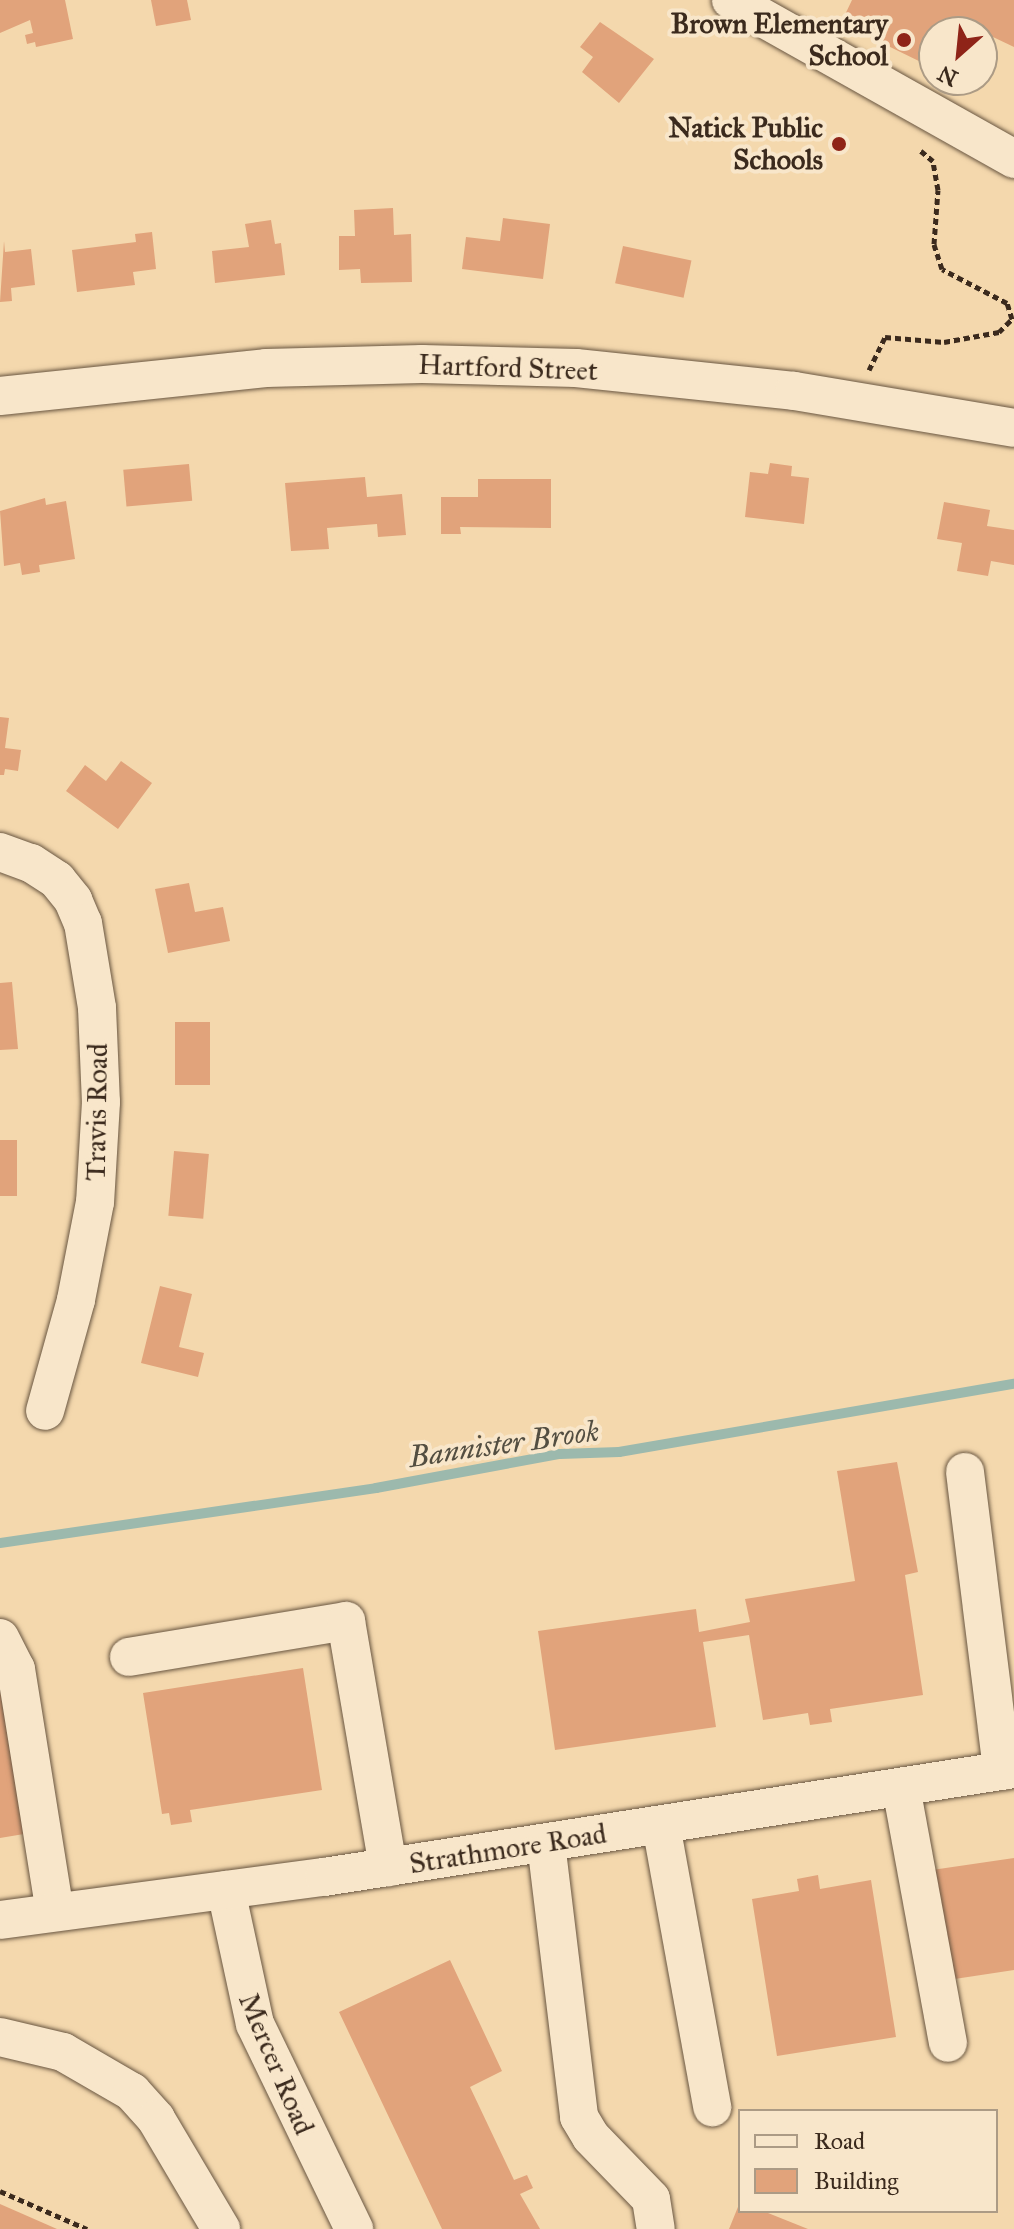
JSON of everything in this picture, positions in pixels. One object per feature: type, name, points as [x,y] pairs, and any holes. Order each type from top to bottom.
[{"type":"street","points":[[731,0],[976,142],[1014,159]]},
{"type":"street","name":"Hartford Street","points":[[0,396],[266,368],[422,364],[647,374],[862,402],[1014,428]]},
{"type":"street","name":"Travis Road","points":[[0,852],[44,872],[73,900],[83,923],[97,1008],[101,1102],[95,1202],[76,1300],[45,1411]]},
{"type":"street","points":[[965,1472],[1008,1770]]},
{"type":"street","points":[[129,1657],[346,1621],[388,1867]]},
{"type":"street","points":[[0,1638],[16,1669],[55,1912]]},
{"type":"street","name":"Strathmore Road","points":[[0,1920],[388,1867],[1008,1770]]},
{"type":"street","points":[[901,1787],[948,2043]]},
{"type":"street","points":[[661,1825],[712,2107]]},
{"type":"street","points":[[546,1843],[579,2117],[591,2137],[651,2199],[656,2229]]},
{"type":"street","name":"Mercer Road","points":[[226,1890],[255,2024],[354,2229]]},
{"type":"street","points":[[0,2037],[63,2052],[132,2092],[156,2119],[221,2229]]},
{"type":"path","points":[[862,402],[871,361],[885,337],[944,342],[999,332],[1012,319],[1007,303],[942,269],[934,244],[938,190],[933,161],[907,140],[920,110]]},
{"type":"path","points":[[0,2191],[87,2229]]},
{"type":"building","points":[[0,0],[65,0],[73,39],[36,47],[35,42],[27,44],[25,35],[33,33],[30,20],[0,33]]},
{"type":"building","points":[[151,0],[187,0],[191,20],[156,26]]},
{"type":"building","name":"Brown Elementary School","points":[[852,0],[1014,0],[1014,47],[998,39],[998,16],[918,16],[918,61],[841,23]]},
{"type":"building","points":[[600,22],[654,59],[619,103],[582,72],[593,57],[580,47]]},
{"type":"building","points":[[393,208],[394,235],[411,234],[412,282],[361,283],[360,269],[339,270],[339,236],[355,236],[354,210]]},
{"type":"building","points":[[503,218],[550,224],[543,279],[462,269],[466,237],[500,241]]},
{"type":"building","points":[[271,220],[275,244],[281,243],[285,275],[215,283],[212,251],[249,247],[245,224]]},
{"type":"building","points":[[152,232],[156,269],[133,272],[135,285],[77,292],[72,250],[136,242],[135,234]]},
{"type":"building","points":[[4,241],[5,252],[31,249],[35,285],[11,288],[12,301],[0,302]]},
{"type":"building","points":[[623,246],[691,261],[684,298],[615,283]]},
{"type":"building","points":[[770,463],[792,466],[791,476],[809,478],[804,524],[745,517],[750,472],[768,474]]},
{"type":"building","points":[[189,464],[192,501],[126,507],[123,470]]},
{"type":"building","points":[[365,477],[367,497],[402,494],[406,535],[378,537],[377,524],[327,528],[329,549],[291,551],[285,483]]},
{"type":"building","points":[[478,479],[551,479],[551,528],[460,527],[461,534],[441,534],[441,497],[478,497]]},
{"type":"building","points":[[45,498],[46,505],[66,501],[75,559],[39,565],[40,572],[22,575],[20,563],[4,566],[0,511]]},
{"type":"building","points":[[944,502],[990,510],[987,526],[1014,530],[1014,565],[991,561],[988,576],[957,571],[962,543],[937,539]]},
{"type":"building","points":[[0,717],[9,718],[5,748],[21,750],[18,771],[5,769],[4,775],[0,775]]},
{"type":"building","points":[[121,761],[152,783],[118,829],[66,791],[85,765],[106,781]]},
{"type":"building","points":[[189,883],[195,912],[223,907],[230,941],[168,953],[155,889]]},
{"type":"building","points":[[12,982],[18,1049],[0,1050],[0,983]]},
{"type":"building","points":[[175,1022],[210,1022],[210,1085],[175,1085]]},
{"type":"building","points":[[0,1140],[17,1140],[17,1196],[0,1196]]},
{"type":"building","points":[[174,1151],[209,1154],[203,1219],[168,1216]]},
{"type":"building","points":[[160,1286],[192,1294],[179,1347],[204,1353],[198,1377],[141,1363]]},
{"type":"building","points":[[897,1462],[918,1572],[905,1575],[923,1695],[830,1709],[832,1722],[810,1725],[808,1713],[763,1720],[749,1635],[703,1642],[716,1727],[555,1750],[538,1631],[696,1609],[699,1632],[750,1622],[745,1599],[855,1581],[837,1471]]},
{"type":"building","points":[[303,1668],[322,1790],[190,1810],[192,1822],[171,1825],[169,1813],[162,1814],[143,1693]]},
{"type":"building","points":[[0,1691],[24,1834],[0,1838]]},
{"type":"building","points":[[1014,1858],[1014,1970],[948,1980],[932,1870]]},
{"type":"building","points":[[818,1875],[820,1889],[871,1880],[896,2037],[777,2056],[752,1899],[799,1891],[797,1879]]},
{"type":"building","points":[[450,1960],[502,2071],[470,2087],[514,2180],[527,2175],[533,2188],[520,2194],[540,2229],[442,2229],[339,2012]]},
{"type":"building","points":[[0,2204],[57,2229],[0,2229]]},
{"type":"building","points":[[738,2207],[738,2213],[768,2213],[808,2229],[729,2229]]},
{"type":"waterway","name":"Bannister Brook","points":[[0,1543],[376,1488],[560,1454],[619,1452],[1014,1384]]},
{"type":"place","name":"Brown Elementary School","points":[[904,40]]},
{"type":"place","name":"Natick Public Schools","points":[[839,144]]}]
